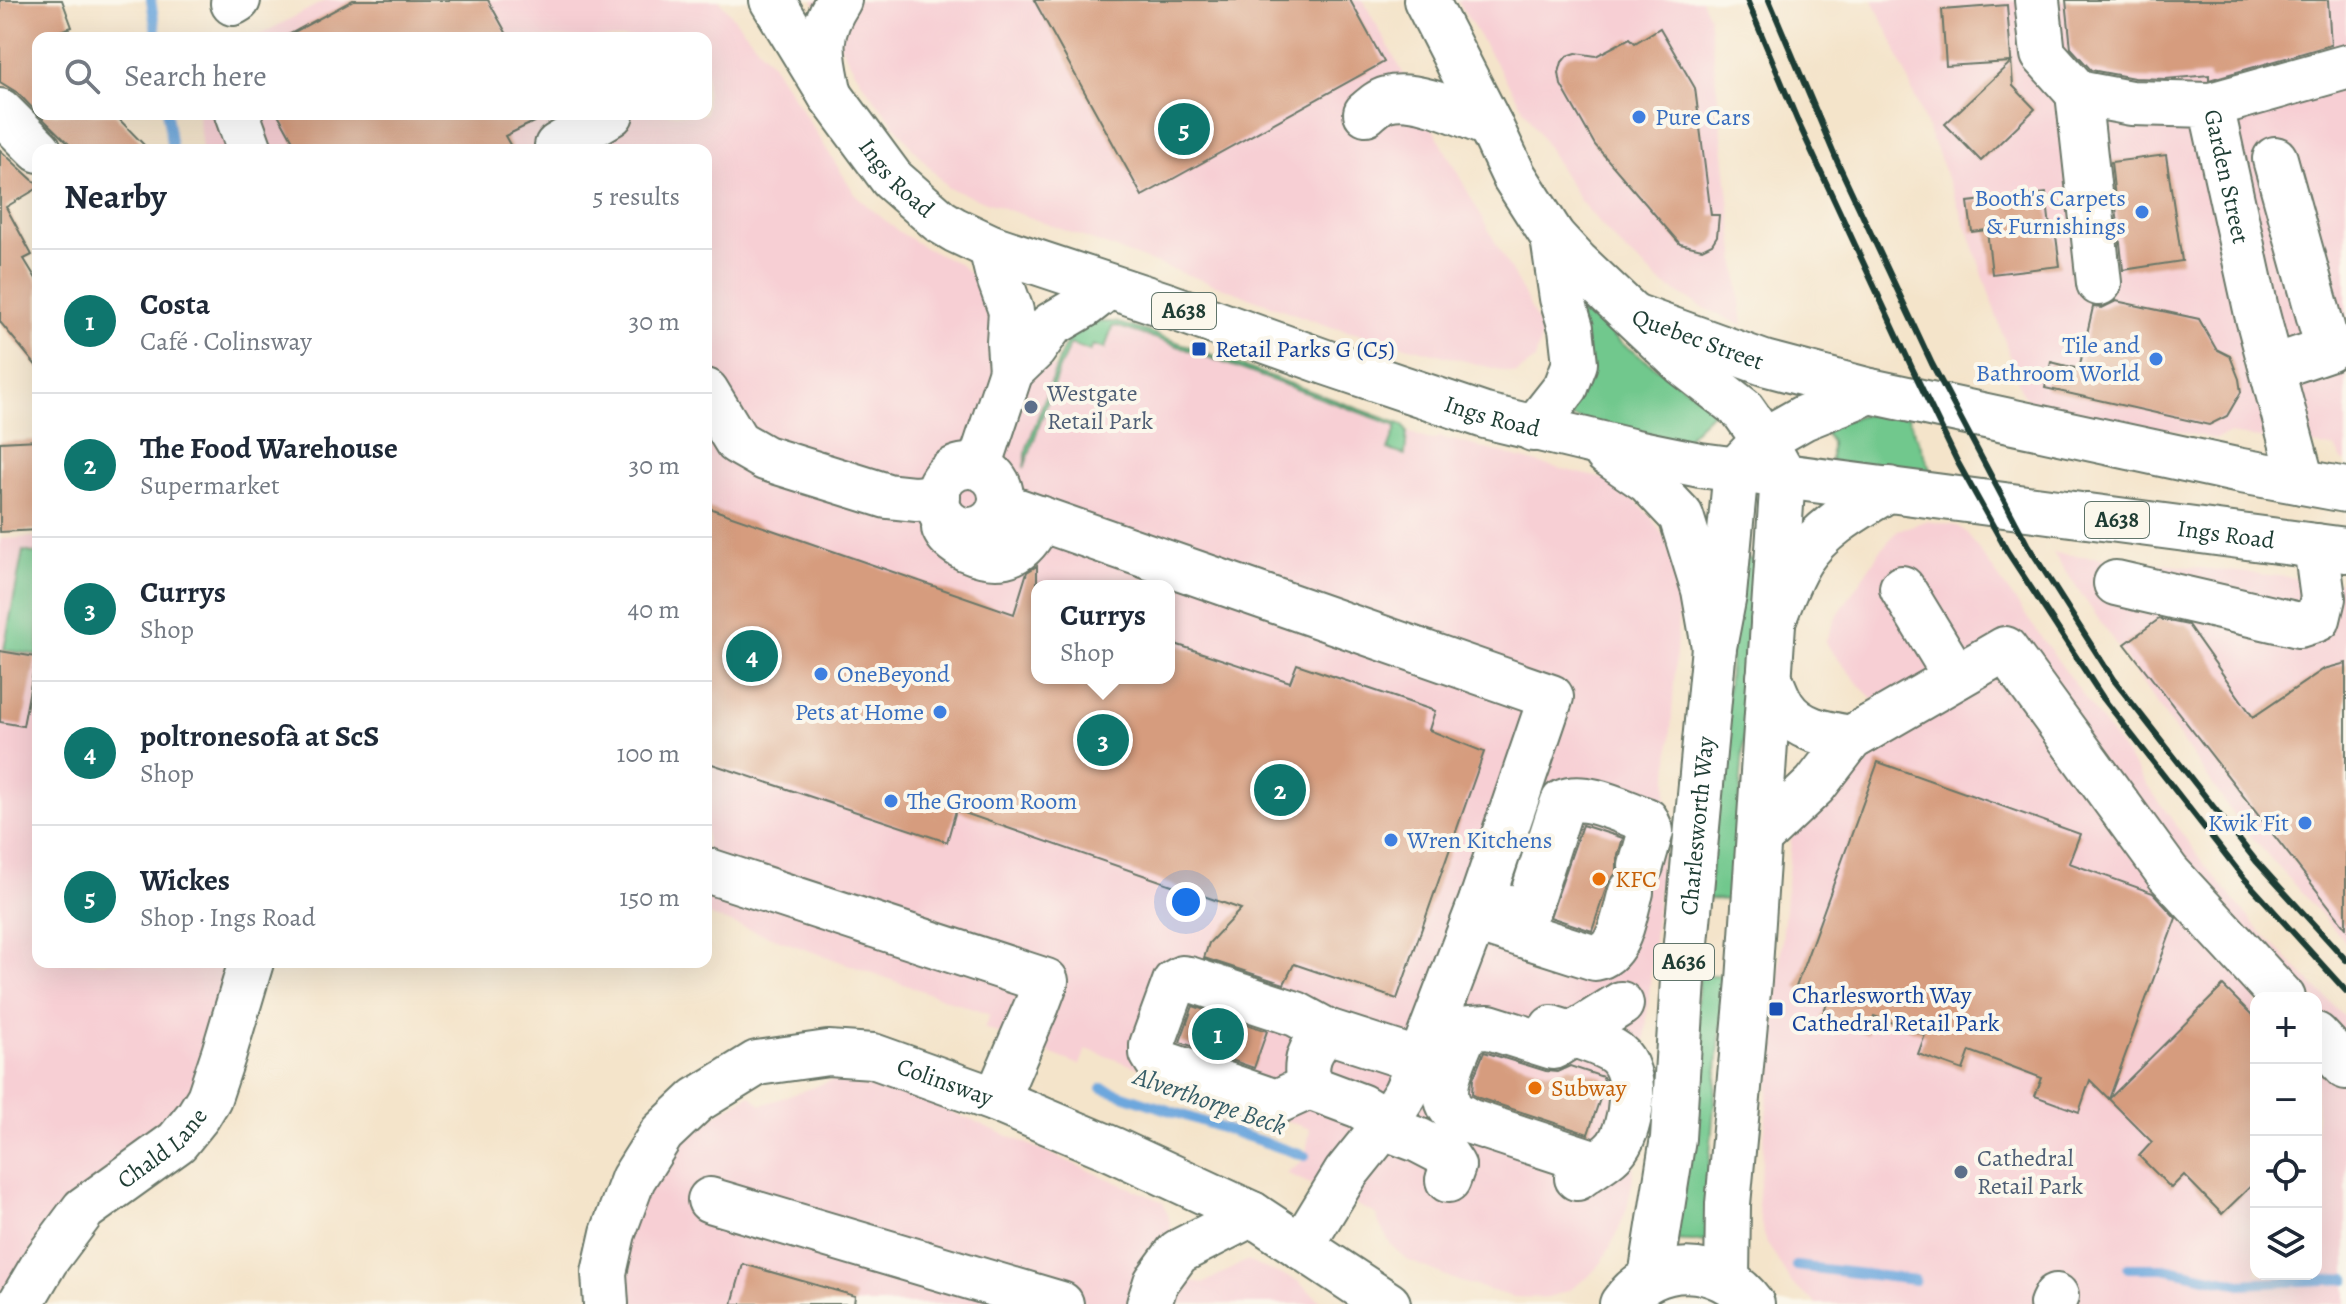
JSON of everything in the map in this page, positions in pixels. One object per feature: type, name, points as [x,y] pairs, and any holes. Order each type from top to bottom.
[{"type":"main road","name":"Ings Road","points":[[772,0],[830,95],[892,179],[940,221],[991,247],[1433,399],[1533,429],[1700,465],[1761,461],[1889,489],[2336,557]]},
{"type":"main road","points":[[830,95],[821,48],[828,17],[839,0]]},
{"type":"main road","name":"Quebec Street","points":[[1426,0],[1514,176],[1553,237],[1634,316],[1764,363],[1870,391]]},
{"type":"main road","points":[[2037,0],[2043,54],[2078,93],[2099,283]]},
{"type":"main road","points":[[2211,105],[2346,67]]},
{"type":"main road","name":"Garden Street","points":[[2078,93],[2131,103],[2211,105],[2257,314],[2302,482]]},
{"type":"main road","points":[[1366,113],[1384,99],[1404,97],[1423,100],[1490,125]]},
{"type":"main road","points":[[0,111],[33,144]]},
{"type":"main road","points":[[239,120],[248,144]]},
{"type":"main road","points":[[560,144],[601,120]]},
{"type":"main road","points":[[2272,368],[2328,349],[2275,159]]},
{"type":"main road","name":"Quebec Street","points":[[1533,429],[1566,387],[1575,363],[1553,237]]},
{"type":"main road","points":[[979,467],[1011,371],[1011,311],[991,247]]},
{"type":"main road","points":[[1011,371],[1034,349],[1051,325],[1108,287]]},
{"type":"main road","points":[[1634,316],[1684,364],[1742,409],[1761,461],[1803,418],[1870,391],[2346,490]]},
{"type":"main road","points":[[712,401],[737,442],[765,458],[887,496],[938,503]]},
{"type":"main road","points":[[1592,442],[1648,481],[1681,516],[1704,590],[1714,647]]},
{"type":"main road","name":"A636","points":[[1746,1295],[1728,1204],[1749,981],[1773,621],[1761,461]]},
{"type":"main road","name":"Charlesworth Way","points":[[1636,1290],[1673,1138],[1684,964],[1714,647],[1724,595],[1761,461]]},
{"type":"main road","points":[[979,467],[991,475],[1021,511],[1033,533],[1020,548],[1005,555],[995,557],[964,548],[947,536],[938,503],[939,486],[946,476],[956,469],[979,467]]},
{"type":"main road","points":[[1773,621],[1801,559],[1816,540],[1845,516],[1889,489]]},
{"type":"main road","points":[[1021,511],[1551,697],[1448,991],[1399,1101],[1346,1173],[1301,1247]]},
{"type":"main road","points":[[2116,583],[2299,625],[2318,619],[2336,557]]},
{"type":"main road","points":[[1902,588],[1956,677]]},
{"type":"main road","points":[[1759,838],[1815,785],[1851,738],[2005,649],[2168,873],[2277,992]]},
{"type":"main road","points":[[1769,677],[1783,708],[1801,724],[1820,733],[1851,738]]},
{"type":"main road","points":[[1527,772],[1564,785],[1571,799]]},
{"type":"main road","points":[[1585,799],[1646,820],[1651,831],[1612,948],[1604,956],[1595,958],[1478,909],[1521,911],[1529,906],[1563,802],[1585,799]]},
{"type":"main road","points":[[712,872],[1046,981],[996,1100]]},
{"type":"main road","name":"Chald Lane","points":[[20,1304],[46,1260],[84,1209],[177,1142],[198,1116],[209,1098],[249,968]]},
{"type":"main road","points":[[1399,1101],[1360,1106],[1309,1087],[1276,1102],[1157,1061],[1152,1045],[1175,982],[1182,978],[1189,979],[1296,1014],[1327,1031],[1399,1101],[1461,1141],[1473,1141],[1486,1127]]},
{"type":"main road","points":[[1448,991],[1572,1035],[1615,1052],[1625,1062],[1632,1093],[1626,1130],[1616,1148],[1587,1171],[1454,1113],[1446,1093],[1449,1078],[1464,1034],[1470,1028],[1483,1026],[1553,1047],[1572,1035],[1621,1004]]},
{"type":"main road","points":[[1309,1087],[1306,1069],[1309,1058],[1313,1046],[1327,1031]]},
{"type":"main road","points":[[2322,1041],[2346,1067]]},
{"type":"main road","name":"Colinsway","points":[[606,1304],[604,1273],[613,1233],[633,1179],[662,1133],[697,1100],[757,1063],[828,1053],[873,1056],[996,1100],[1112,1149],[1252,1214],[1388,1304]]},
{"type":"main road","points":[[1399,1101],[1418,1140],[1445,1154],[1453,1166],[1448,1180]]},
{"type":"main road","points":[[710,1200],[1061,1304]]},
{"type":"main road","points":[[1149,1304],[1156,1282],[1178,1252],[1252,1214]]},
{"type":"main road","points":[[1636,1290],[1676,1269],[1702,1270],[1746,1295]]},
{"type":"shaded area","name":"Westgate Retail Park","points":[[326,0],[719,0],[773,65],[857,197],[898,231],[958,263],[978,281],[1047,366],[1058,368],[1070,337],[1115,322],[1378,415],[1427,439],[1440,437],[1609,480],[1627,493],[1651,517],[1666,540],[1677,567],[1680,591],[1666,808],[1632,1184],[1618,1232],[1602,1262],[1571,1289],[1548,1298],[1513,1297],[1458,1281],[1407,1260],[1391,1245],[1376,1214],[1286,1173],[1305,1159],[1310,1129],[1086,1049],[1080,1065],[984,1028],[990,1015],[712,916],[712,144],[201,144],[199,120],[712,120],[712,32],[265,32]]},
{"type":"shaded area","points":[[813,0],[1363,0],[1527,300],[1542,333],[1535,360],[1516,374],[1331,327],[948,188],[914,150],[861,81]]},
{"type":"shaded area","points":[[1457,0],[1701,0],[1709,16],[1743,326],[1661,283],[1617,243],[1580,201]]},
{"type":"shaded area","points":[[1872,0],[2346,0],[2346,462],[2342,461],[2335,448],[2229,434],[2216,439],[2029,402],[2022,393],[1969,233],[1890,35]]},
{"type":"shaded area","name":"Cathedral Retail Park","points":[[1926,521],[1957,526],[1966,532],[2203,863],[2260,931],[2320,992],[2250,992],[2250,1280],[2322,1280],[2322,994],[2346,1018],[2346,1304],[1816,1304],[1791,1283],[1764,1238],[1758,1206],[1792,830],[1849,771],[1902,729],[1860,686],[1825,643],[1835,619],[1880,551],[1898,530]]},
{"type":"shaded area","points":[[32,537],[32,968],[249,968],[209,1098],[0,1304],[0,539]]},
{"type":"shaded area","points":[[2053,553],[2346,583],[2346,943],[2239,823]]},
{"type":"shaded area","points":[[833,1080],[910,1094],[1163,1202],[1172,1241],[1142,1273],[1204,1283],[1246,1261],[1298,1281],[1324,1304],[621,1304],[627,1226],[663,1163],[702,1123],[750,1095],[762,1105]]},
{"type":"green space","points":[[1573,299],[1618,341],[1716,409],[1686,442],[1565,416]]},
{"type":"green space","points":[[1096,322],[1115,322],[1155,334],[1403,425],[1407,432],[1405,455],[1388,450],[1397,426],[1116,326],[1112,327],[1105,349],[1093,345],[1090,351],[1070,344],[1024,468],[1027,448],[1062,351],[1070,337]]},
{"type":"green space","points":[[1868,414],[1908,416],[1932,473],[1831,463],[1831,442],[1821,427]]},
{"type":"green space","points":[[23,551],[32,553],[32,654],[4,650]]},
{"type":"green space","points":[[1740,558],[1757,559],[1732,900],[1708,899]]},
{"type":"green space","points":[[1700,975],[1725,975],[1707,1189],[1713,1242],[1668,1240]]},
{"type":"building","points":[[0,0],[62,0],[72,27],[57,32],[32,32],[32,108],[18,93],[0,82]]},
{"type":"building","points":[[353,0],[488,0],[506,32],[294,32]]},
{"type":"building","points":[[1034,0],[1350,0],[1384,62],[1142,196]]},
{"type":"building","points":[[2066,0],[2328,0],[2331,45],[2209,80],[2209,75],[2134,78],[2091,70],[2071,48]]},
{"type":"building","points":[[2007,5],[2013,86],[2035,109],[1981,161],[1945,124],[2011,62],[1946,66],[1942,10]]},
{"type":"building","name":"Pure Cars","points":[[1660,28],[1695,88],[1711,215],[1719,215],[1717,236],[1712,244],[1702,249],[1680,244],[1595,145],[1561,85],[1559,73],[1567,56],[1576,53],[1596,56],[1630,38],[1635,43]]},
{"type":"building","points":[[44,120],[120,120],[143,144],[69,144]]},
{"type":"building","points":[[281,120],[538,120],[505,136],[510,144],[295,144]]},
{"type":"building","points":[[0,150],[32,179],[32,192],[6,207],[32,255],[24,259],[32,272],[32,361],[0,322]]},
{"type":"building","name":"Booth's Carpets & Furnishings","points":[[2166,155],[2182,261],[2123,270],[2111,162]]},
{"type":"building","points":[[2046,193],[2051,236],[2056,236],[2060,266],[1992,274],[1987,230],[1972,232],[1968,202]]},
{"type":"building","name":"Tile and Bathroom World","points":[[2116,301],[2199,319],[2216,349],[2230,356],[2239,379],[2241,392],[2227,416],[2209,425],[2045,388],[2051,362],[2079,369],[2093,307],[2102,308]]},
{"type":"building","points":[[32,440],[32,530],[0,532],[0,442]]},
{"type":"building","points":[[712,509],[1014,614],[1027,572],[1037,566],[1037,580],[1031,580],[1031,684],[1175,684],[1175,644],[1290,682],[1297,664],[1435,711],[1429,730],[1484,752],[1397,999],[1294,964],[1284,984],[1204,958],[1209,943],[1241,909],[956,810],[947,842],[712,764]]},
{"type":"building","name":"Kwik Fit","points":[[2159,619],[2188,625],[2253,717],[2324,669],[2346,663],[2346,928],[2125,644]]},
{"type":"building","points":[[0,651],[32,656],[32,678],[23,726],[0,722]]},
{"type":"building","points":[[1878,762],[2080,834],[2069,863],[2153,893],[2176,918],[2109,1099],[2090,1080],[2079,1112],[2035,1096],[2042,1078],[1970,1051],[1963,1070],[1918,1054],[1925,1035],[1874,1016],[1867,1034],[1821,1018],[1829,999],[1796,987]]},
{"type":"building","points":[[1582,825],[1623,838],[1617,872],[1607,885],[1592,931],[1550,917]]},
{"type":"building","points":[[2223,986],[2250,1013],[2250,1187],[2222,1214],[2184,1175],[2171,1188],[2139,1156],[2152,1142],[2109,1099]]},
{"type":"building","points":[[1193,1006],[1267,1031],[1254,1068],[1180,1042]]},
{"type":"building","name":"Subway","points":[[1484,1052],[1546,1071],[1557,1072],[1570,1066],[1603,1077],[1605,1084],[1588,1134],[1472,1094],[1473,1079]]},
{"type":"building","points":[[743,1264],[855,1296],[854,1304],[732,1304]]},
{"type":"waterway","name":"Alverthorpe Beck","points":[[151,0],[156,32]]},
{"type":"waterway","name":"Alverthorpe Beck","points":[[168,120],[171,144]]},
{"type":"waterway","name":"Alverthorpe Beck","points":[[1102,1088],[1305,1156]]},
{"type":"waterway","name":"Alverthorpe Beck","points":[[1796,1266],[1915,1280]]},
{"type":"waterway","name":"Alverthorpe Beck","points":[[2128,1268],[2164,1268],[2240,1284],[2346,1279]]},
{"type":"railway","points":[[1747,0],[1798,122],[1913,370],[1957,461],[2007,551],[2103,698],[2243,877],[2346,991]]},
{"type":"railway","points":[[1769,0],[1838,163],[1932,364],[2027,544],[2113,679],[2256,861],[2346,960]]},
{"type":"place","name":"Pure Cars","points":[[1639,117]]},
{"type":"place","name":"Wickes","points":[[1184,129]]},
{"type":"place","name":"Booth's Carpets & Furnishings","points":[[2142,212]]},
{"type":"place","name":"Retail Parks G (C5)","points":[[1199,349]]},
{"type":"place","name":"Tile and Bathroom World","points":[[2156,359]]},
{"type":"place","name":"Westgate Retail Park","points":[[1031,407]]},
{"type":"place","name":"poltronesofà at ScS","points":[[752,656]]},
{"type":"place","name":"OneBeyond","points":[[821,674]]},
{"type":"place","name":"Pets at Home","points":[[940,712]]},
{"type":"place","name":"Currys","points":[[1103,740]]},
{"type":"place","name":"The Food Warehouse","points":[[1280,790]]},
{"type":"place","name":"The Groom Room","points":[[891,801]]},
{"type":"place","name":"Kwik Fit","points":[[2305,823]]},
{"type":"place","name":"Wren Kitchens","points":[[1391,840]]},
{"type":"place","name":"KFC","points":[[1599,879]]},
{"type":"place","name":"Charlesworth Way Cathedral Retail Park","points":[[1776,1009]]},
{"type":"place","name":"Costa","points":[[1218,1034]]},
{"type":"place","name":"Subway","points":[[1535,1088]]},
{"type":"place","name":"Cathedral Retail Park","points":[[1961,1172]]}]
